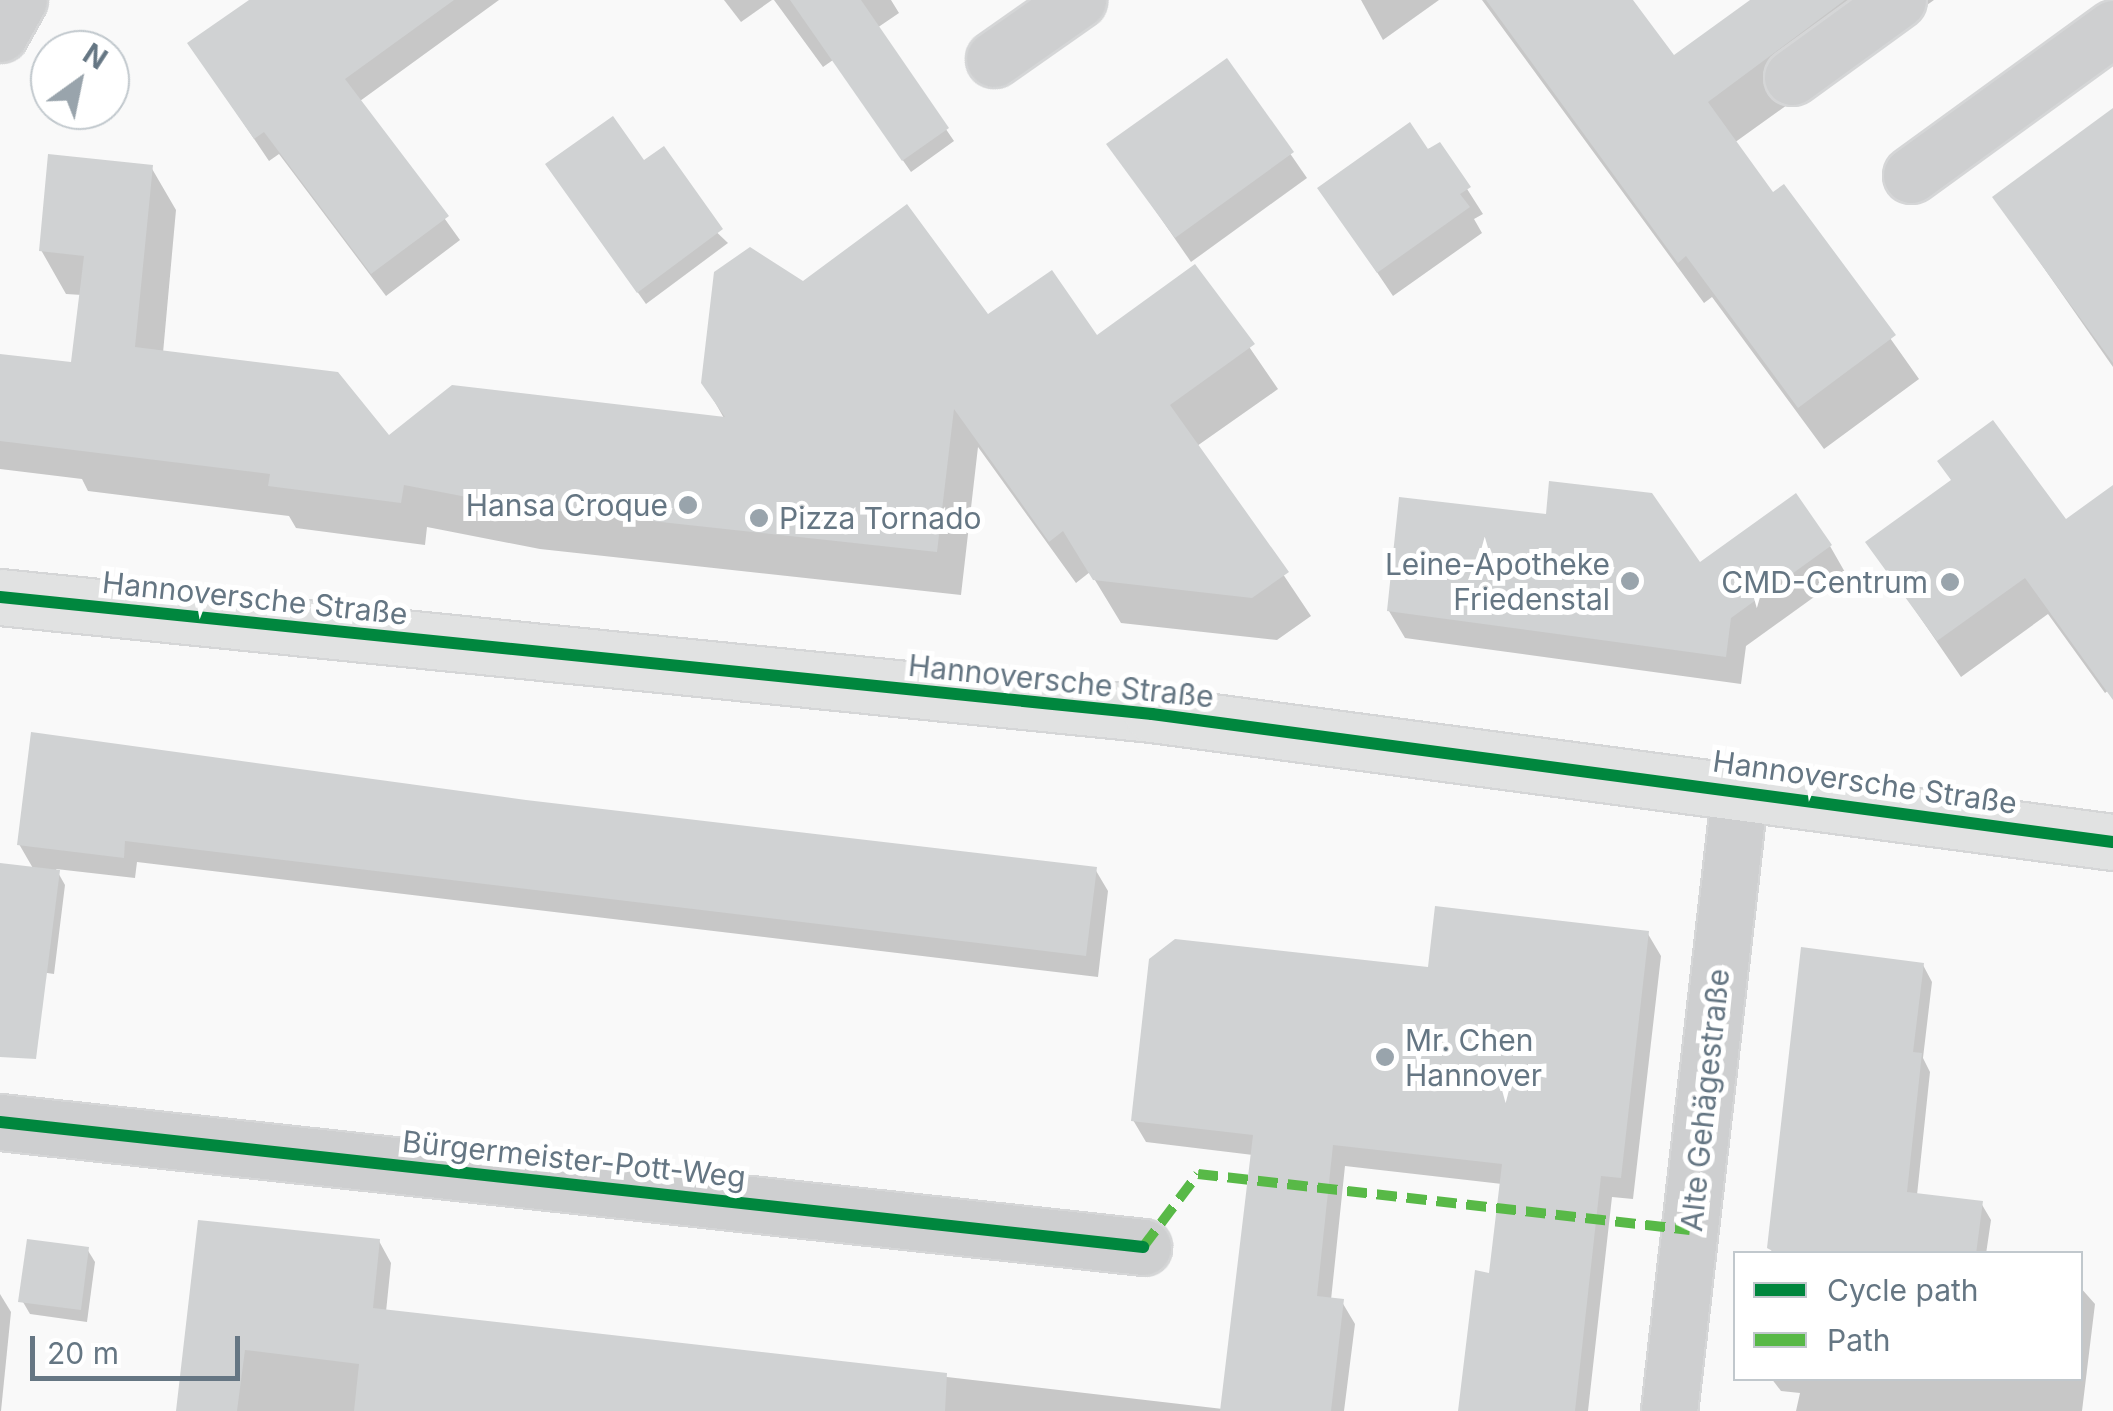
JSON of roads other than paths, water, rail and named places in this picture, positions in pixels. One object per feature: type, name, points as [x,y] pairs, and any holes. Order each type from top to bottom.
[{"type":"main road","name":"Hannoversche Straße","points":[[0,597],[1152,714],[1740,789],[2113,842]]},
{"type":"street","points":[[0,34],[18,0]]},
{"type":"street","points":[[994,59],[1078,0]]},
{"type":"street","points":[[1792,77],[1898,0]]},
{"type":"street","points":[[1910,175],[2113,28]]},
{"type":"street","name":"Alte Gehägestraße","points":[[1669,1411],[1740,789]]},
{"type":"street","name":"Bürgermeister-Pott-Weg","points":[[0,1122],[1143,1247]]},
{"type":"place","name":"Hansa Croque","points":[[688,505]]},
{"type":"place","name":"Pizza Tornado","points":[[759,518]]},
{"type":"place","name":"Leine-Apotheke Friedenstal","points":[[1630,581]]},
{"type":"place","name":"CMD-Centrum","points":[[1950,582]]},
{"type":"place","name":"Mr. Chen Hannover","points":[[1385,1057]]}]
